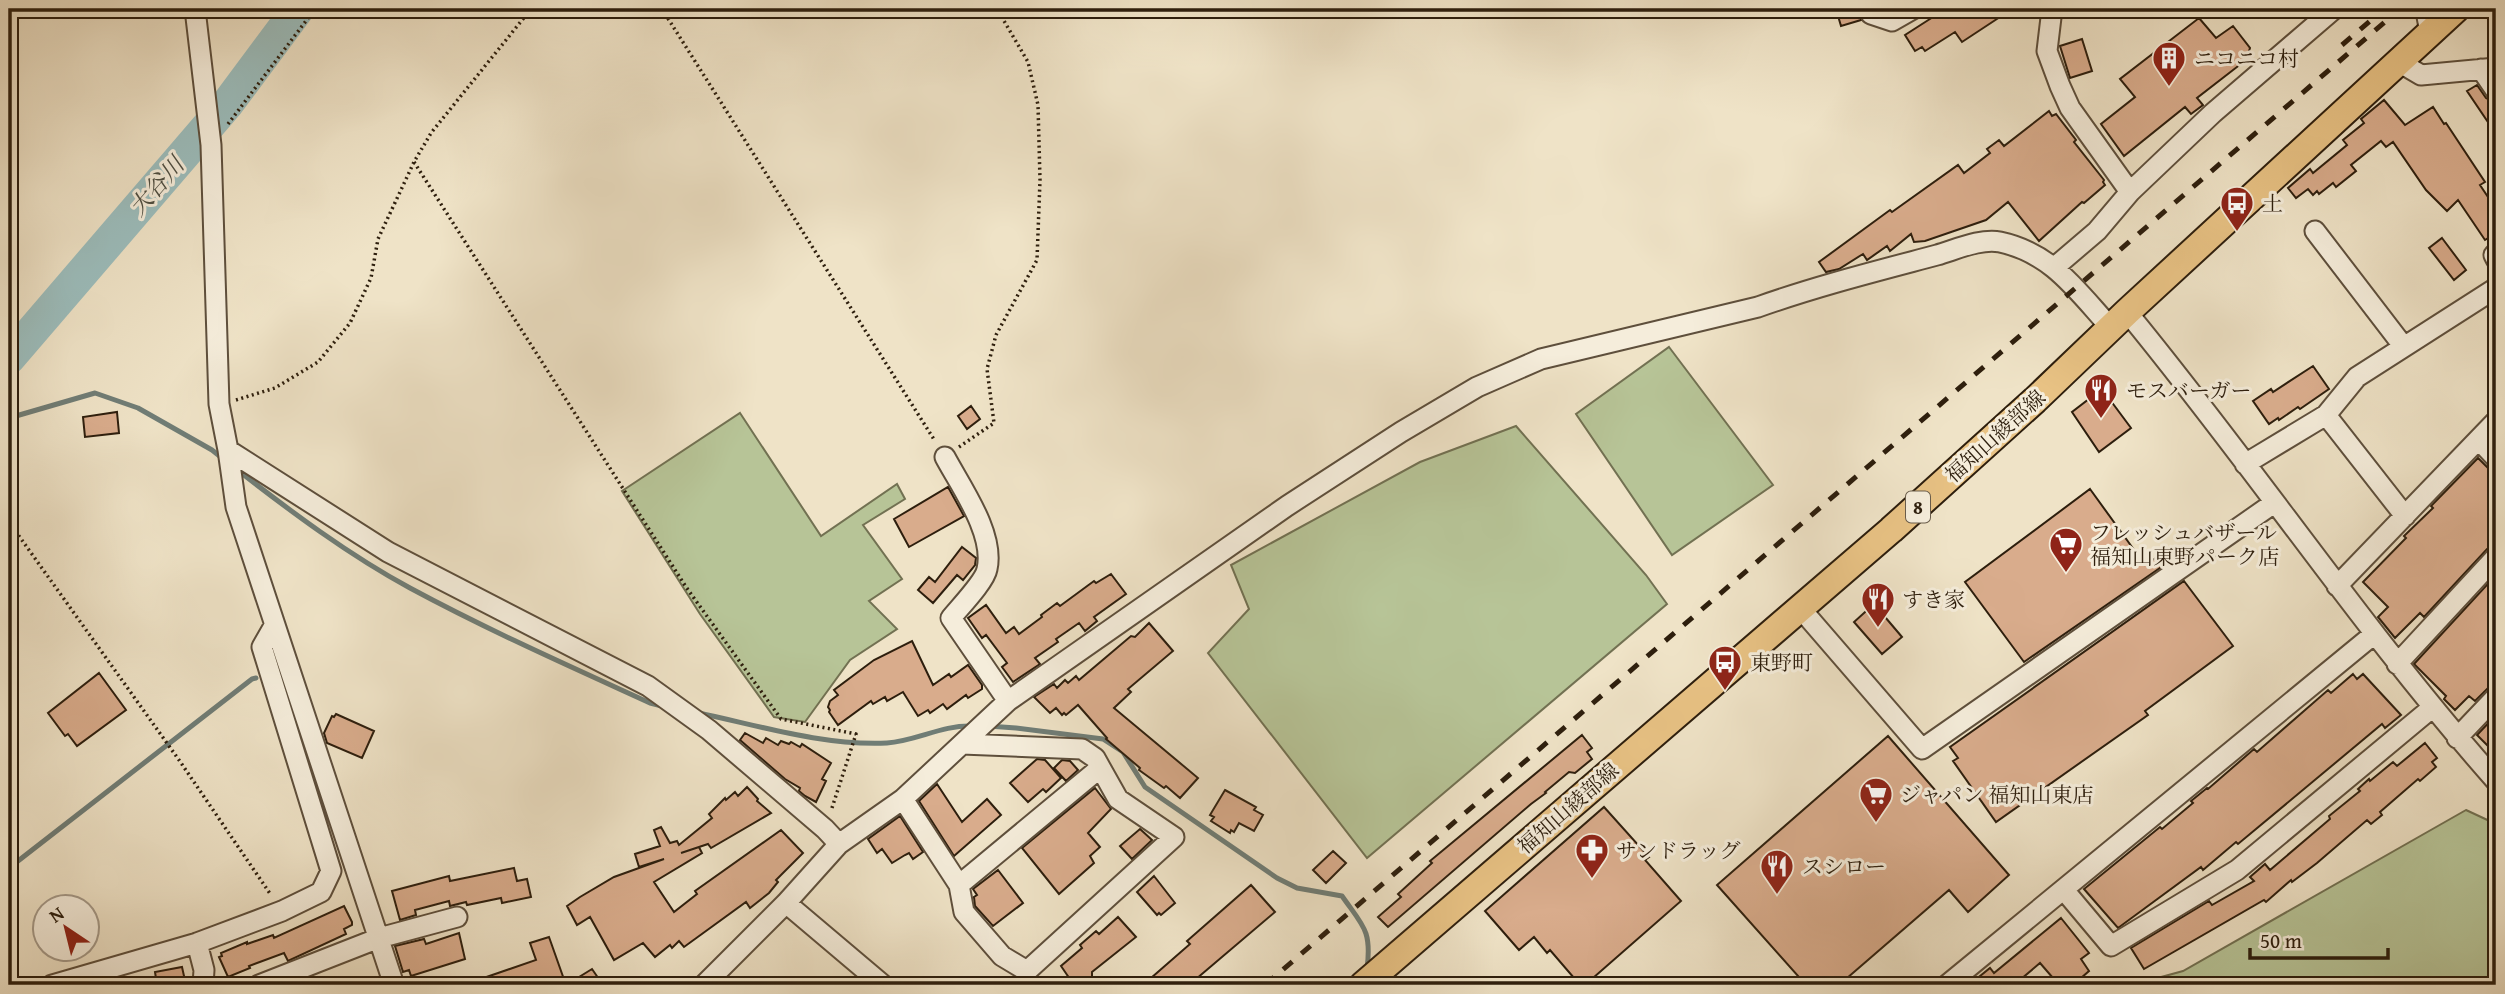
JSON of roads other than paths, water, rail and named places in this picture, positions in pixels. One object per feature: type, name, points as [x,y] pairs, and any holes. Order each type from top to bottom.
[{"type":"main road","name":"福知山綾部線","points":[[1363,985],[1801,609],[2025,410],[2399,62],[2429,21],[2455,9]]},
{"type":"street","points":[[195,9],[211,145],[219,404],[236,507],[394,985]]},
{"type":"street","points":[[1870,9],[1871,14],[1892,20],[1913,9]]},
{"type":"street","points":[[2052,9],[2047,51],[2060,86],[2070,108],[2130,192]]},
{"type":"street","points":[[2056,266],[2097,231],[2130,192],[2213,113],[2334,9]]},
{"type":"street","points":[[2399,62],[2421,75],[2489,68],[2496,91]]},
{"type":"street","points":[[2315,231],[2404,347]]},
{"type":"street","points":[[704,985],[786,903],[839,844],[903,799],[1003,706],[1287,506],[1401,432],[1477,387],[1541,359],[1758,307],[1996,241],[2018,247],[2056,266],[2119,320],[2245,464],[2373,635],[2457,738],[2496,781]]},
{"type":"street","points":[[2496,253],[2496,259]]},
{"type":"street","points":[[2245,464],[2326,415],[2357,377],[2496,288]]},
{"type":"street","points":[[2326,415],[2405,516]]},
{"type":"street","points":[[2337,586],[2496,421]]},
{"type":"street","points":[[2479,440],[2496,458]]},
{"type":"street","points":[[228,450],[388,552],[648,686],[709,730],[839,844]]},
{"type":"street","points":[[945,457],[980,521],[988,549],[987,572],[951,618],[1003,706]]},
{"type":"street","points":[[1801,609],[1922,749],[2274,503]]},
{"type":"street","points":[[2397,664],[2496,557]]},
{"type":"street","points":[[52,985],[104,978],[282,911],[321,892],[331,871],[262,648],[274,626]]},
{"type":"street","points":[[1947,985],[2373,635]]},
{"type":"street","points":[[2457,738],[2496,696]]},
{"type":"street","points":[[2064,890],[2111,946],[2237,870],[2432,708]]},
{"type":"street","points":[[903,799],[959,885],[964,912],[1002,956],[1027,971],[1174,837],[1118,799],[1095,758],[1082,749],[967,740]]},
{"type":"street","points":[[959,885],[1100,768]]},
{"type":"street","points":[[786,903],[883,985]]},
{"type":"street","points":[[259,985],[302,977],[379,938],[457,917]]},
{"type":"street","points":[[197,943],[204,970],[203,985]]},
{"type":"waterway","name":"大谷川","points":[[9,358],[228,103],[298,9]]},
{"type":"waterway","points":[[9,418],[95,393],[138,408],[222,458]]},
{"type":"waterway","points":[[235,468],[320,532],[410,588],[529,647],[650,703],[662,706]]},
{"type":"waterway","points":[[9,868],[256,678]]},
{"type":"waterway","points":[[699,713],[792,734],[863,743],[898,742],[950,728],[972,726]]},
{"type":"waterway","points":[[988,726],[1103,739],[1123,752],[1145,787],[1277,878],[1297,888],[1342,896],[1367,937],[1367,969]]},
{"type":"railway","points":[[2342,45],[2384,9]]},
{"type":"railway","points":[[1265,985],[2400,9]]},
{"type":"place","name":"ニコニコ村","points":[[2169,88]]},
{"type":"place","name":"土","points":[[2237,233]]},
{"type":"place","name":"モスバーガー","points":[[2101,420]]},
{"type":"place","name":"フレッシュバザール 福知山東野パーク店","points":[[2066,574]]},
{"type":"place","name":"すき家","points":[[1878,629]]},
{"type":"place","name":"東野町","points":[[1725,692]]},
{"type":"place","name":"ジャパン 福知山東店","points":[[1876,824]]},
{"type":"place","name":"サンドラッグ","points":[[1592,880]]},
{"type":"place","name":"スシロー","points":[[1777,896]]}]
